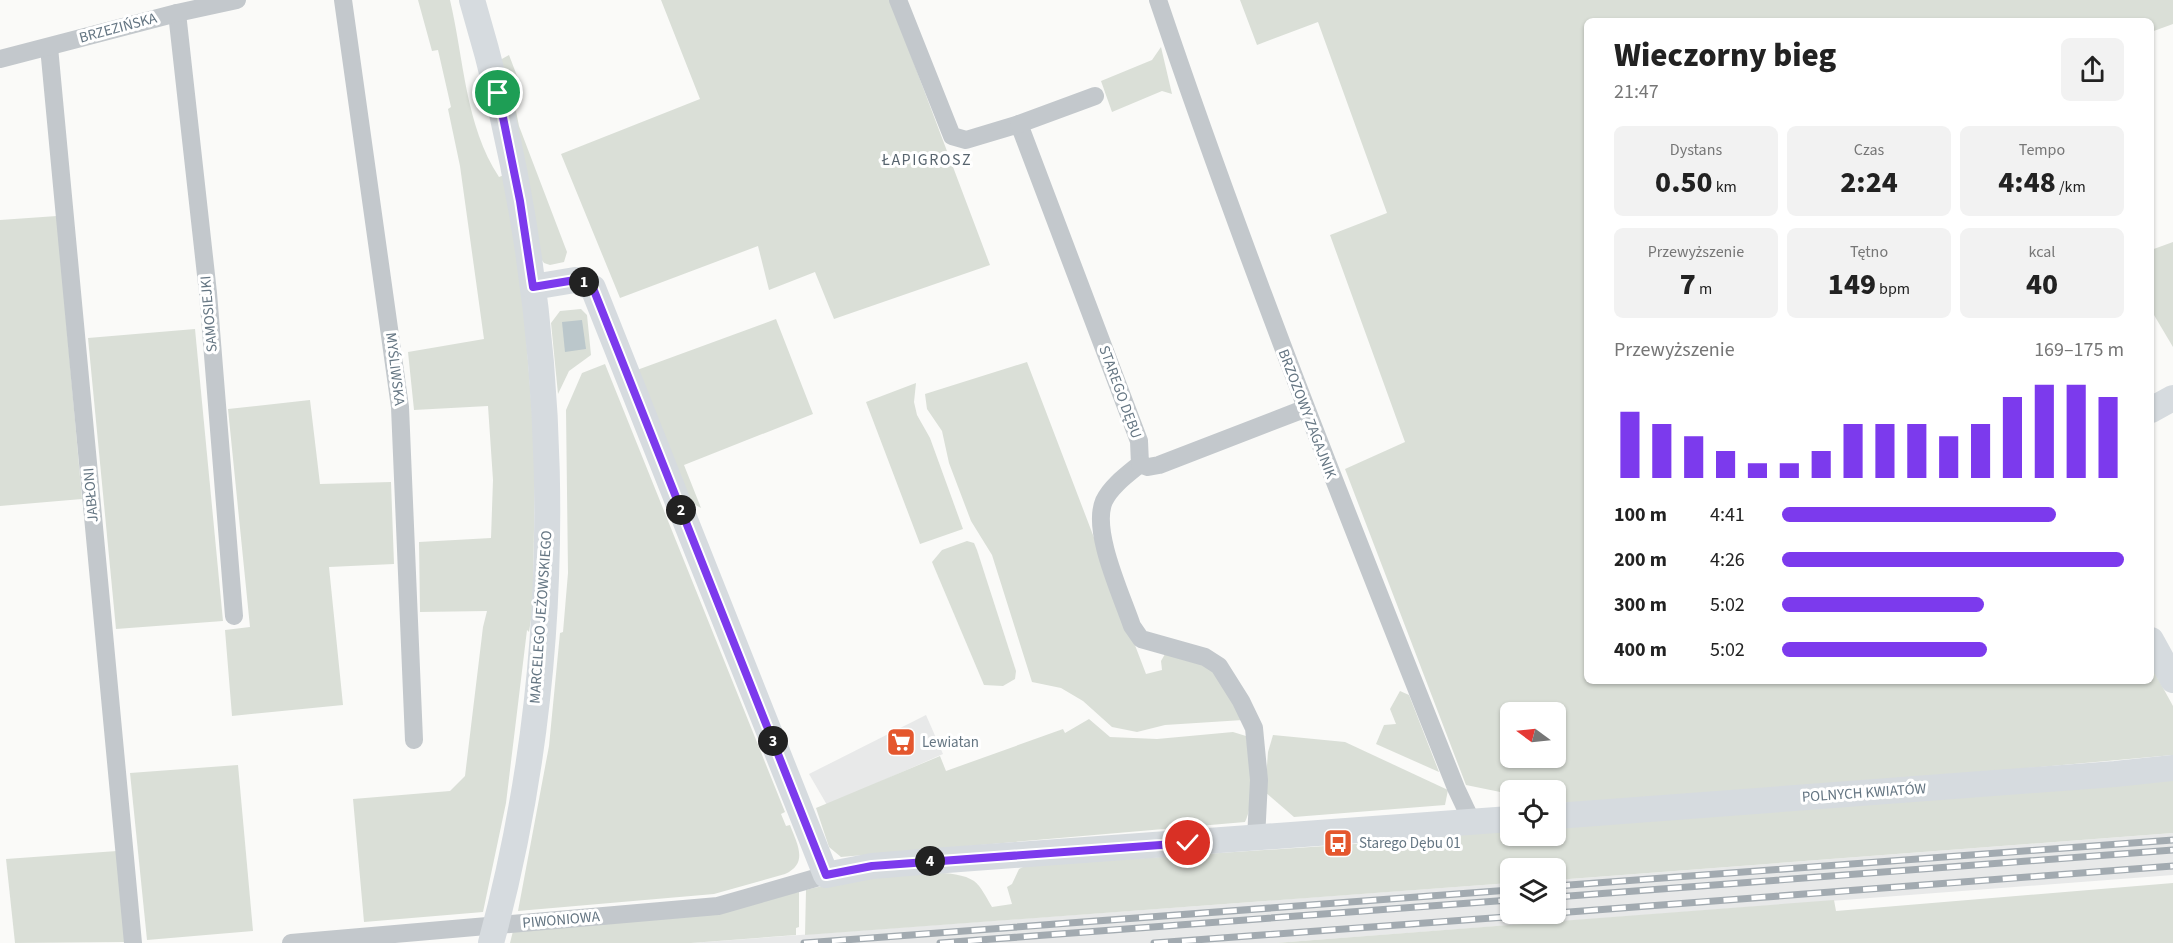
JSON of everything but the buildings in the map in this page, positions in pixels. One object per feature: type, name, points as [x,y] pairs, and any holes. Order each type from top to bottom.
[{"type":"street","name":"BRZEZIŃSKA","points":[[0,59],[177,13],[237,0]]},
{"type":"street","name":"MYŚLIWSKA","points":[[343,0],[400,407],[414,740]]},
{"type":"street","name":"MARCELEGO JEŻOWSKIEGO","points":[[472,0],[500,104],[533,287],[548,476],[544,606],[530,748],[516,835],[491,943]]},
{"type":"street","points":[[898,0],[952,136],[958,140],[966,140],[1019,124],[1095,96]]},
{"type":"street","name":"BRZOZOWY ZAGAJNIK","points":[[1158,0],[1209,152],[1304,409],[1456,788],[1472,822]]},
{"type":"street","name":"SAMOSIEJKI","points":[[177,13],[208,293],[234,615]]},
{"type":"street","name":"JABŁONI","points":[[49,47],[133,943]]},
{"type":"street","name":"STAREGO DĘBU","points":[[1019,124],[1139,441],[1140,464]]},
{"type":"street","points":[[533,287],[575,280],[593,288],[826,875],[872,866],[933,861],[1500,820]]},
{"type":"street","points":[[2154,408],[2173,398]]},
{"type":"street","points":[[1256,838],[1258,780],[1254,728],[1241,700],[1219,666],[1205,657],[1141,639],[1132,626],[1101,534],[1100,517],[1105,500],[1121,480],[1140,464],[1148,467],[1159,465],[1304,409]]},
{"type":"street","points":[[2154,645],[2173,680]]},
{"type":"street","name":"POLNYCH KWIATÓW","points":[[1566,815],[2173,768]]},
{"type":"street","name":"PIWONIOWA","points":[[291,943],[718,906],[826,875]]},
{"type":"shaded area","points":[[418,0],[450,0],[472,114],[488,157],[499,177],[504,175],[523,297],[535,450],[533,607],[529,632],[527,630],[506,803],[483,912],[364,922],[353,799],[450,791],[465,776],[483,627],[487,611],[420,612],[419,542],[491,538],[493,480],[488,406],[414,410],[408,352],[484,339],[460,166],[448,109],[451,107],[438,50],[432,51]]},
{"type":"shaded area","points":[[661,0],[890,0],[990,265],[834,319],[815,272],[769,290],[758,246],[620,298],[561,154],[700,99]]},
{"type":"shaded area","points":[[1240,0],[2173,0],[2173,24],[2154,31],[2154,18],[1584,18],[1584,684],[2154,684],[2154,671],[2173,706],[2173,755],[1620,805],[1566,802],[1566,780],[1500,780],[1500,792],[1466,785],[1345,469],[1405,442],[1330,235],[1387,213],[1318,22],[1257,45]]},
{"type":"shaded area","points":[[1161,47],[1172,94],[1162,91],[1112,112],[1101,81],[1152,60]]},
{"type":"shaded area","points":[[509,55],[522,89],[513,96],[519,126],[567,252],[564,262],[550,265],[544,263],[539,256],[500,60]]},
{"type":"shaded area","points":[[57,216],[82,499],[0,506],[0,220]]},
{"type":"shaded area","points":[[2173,242],[2173,347],[2154,315],[2154,249]]},
{"type":"shaded area","points":[[581,309],[587,315],[591,355],[569,371],[558,394],[551,323],[560,311]]},
{"type":"shaded area","points":[[776,319],[813,414],[684,465],[701,508],[690,502],[637,370]]},
{"type":"shaded area","points":[[582,320],[586,349],[565,352],[562,322]]},
{"type":"shaded area","points":[[195,329],[223,621],[116,629],[88,338]]},
{"type":"shaded area","points":[[1027,362],[1146,674],[1162,670],[1161,661],[1165,654],[1198,662],[1214,669],[1243,720],[1165,725],[1137,732],[1112,727],[1083,701],[1061,688],[1032,682],[992,555],[971,521],[949,463],[942,431],[927,409],[925,394]]},
{"type":"shaded area","points":[[605,364],[785,812],[781,814],[786,826],[790,825],[798,846],[799,859],[792,870],[785,874],[714,894],[518,911],[549,746],[560,633],[563,632],[568,573],[566,410],[582,373]]},
{"type":"shaded area","points":[[916,383],[914,402],[917,415],[930,438],[963,529],[920,544],[866,402]]},
{"type":"shaded area","points":[[310,400],[320,484],[391,482],[394,564],[329,567],[343,705],[232,716],[225,630],[250,627],[228,409]]},
{"type":"shaded area","points":[[967,541],[974,543],[977,550],[1016,671],[1015,679],[1003,686],[984,685],[932,562],[942,550]]},
{"type":"shaded area","points":[[1400,691],[1409,695],[1439,772],[1376,744],[1384,725],[1396,724],[1390,709]]},
{"type":"shaded area","points":[[926,715],[943,754],[827,805],[809,774]]},
{"type":"shaded area","points":[[1089,719],[1110,737],[1157,739],[1233,732],[1246,736],[1251,791],[1245,822],[841,857],[829,847],[816,808],[940,756],[946,771],[1063,729],[1065,733]]},
{"type":"shaded area","points":[[1273,735],[1345,742],[1448,790],[1445,805],[1294,817],[1265,792],[1268,752]]},
{"type":"shaded area","points":[[238,765],[253,931],[147,940],[130,773]]},
{"type":"shaded area","points":[[2173,778],[2173,833],[1566,879],[1566,858],[1500,858],[1500,884],[805,935],[806,890],[866,878],[917,873],[960,875],[977,883],[992,907],[1012,904],[1007,887],[1012,884],[1019,869],[1025,866],[1370,843],[1500,828],[1500,846],[1566,846],[1566,823]]},
{"type":"shaded area","points":[[2173,833],[2173,875],[1566,921],[1566,879]]},
{"type":"shaded area","points":[[117,851],[125,942],[15,943],[6,859]]},
{"type":"shaded area","points":[[2173,883],[2173,943],[1275,943],[1522,924],[1566,924],[1566,921],[1834,900],[1836,911]]},
{"type":"shaded area","points":[[1500,884],[1500,924],[1526,924],[1275,943],[691,943]]},
{"type":"shaded area","points":[[799,892],[799,927],[796,928],[796,935],[691,943],[510,943],[513,931]]},
{"type":"railway","points":[[1566,885],[2173,840]]},
{"type":"railway","points":[[1566,896],[2173,850]]},
{"type":"railway","points":[[1566,912],[2173,866]]},
{"type":"railway","points":[[804,943],[1500,891]]},
{"type":"railway","points":[[940,943],[1500,901]]},
{"type":"railway","points":[[1154,943],[1500,917]]},
{"type":"place","name":"Lewiatan","points":[[901,742]]},
{"type":"place","name":"Starego Dębu 01","points":[[1338,843]]},
{"type":"district","name":"ŁAPIGROSZ","points":[[927,160]]},
{"type":"route","points":[[498,93],[520,201],[533,287],[575,280],[584,282],[593,288],[826,875],[872,866],[1188,843]]}]
